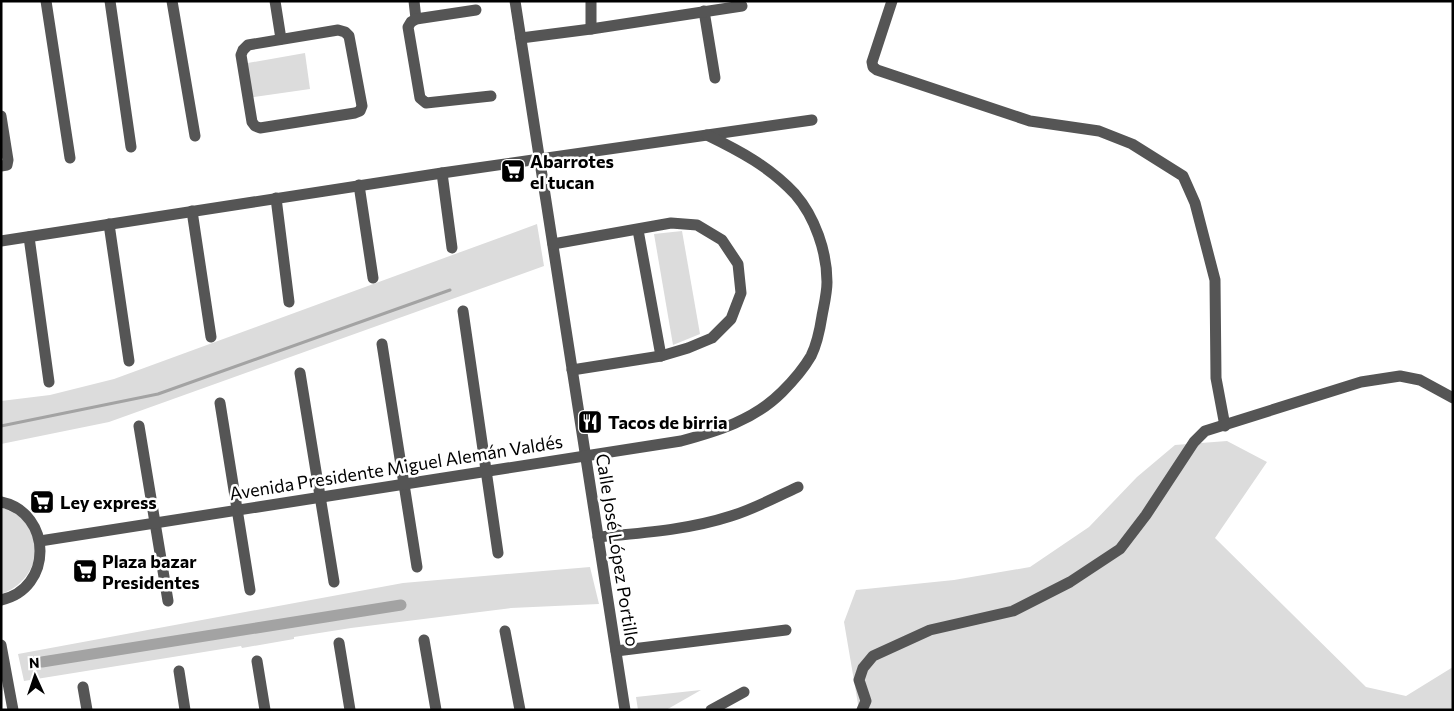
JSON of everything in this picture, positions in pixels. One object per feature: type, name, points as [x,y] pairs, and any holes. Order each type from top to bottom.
[{"type":"street","points":[[46,1],[70,158]]},
{"type":"street","points":[[110,1],[131,147]]},
{"type":"street","points":[[172,1],[195,136]]},
{"type":"street","points":[[275,1],[281,39]]},
{"type":"street","points":[[414,1],[416,19]]},
{"type":"street","name":"Calle José López Portillo","points":[[515,1],[625,710]]},
{"type":"street","points":[[591,1],[592,29]]},
{"type":"street","points":[[892,1],[872,62],[873,67],[877,70],[1030,121],[1099,131],[1132,144],[1183,176],[1195,203],[1216,280],[1216,378],[1225,426]]},
{"type":"street","points":[[521,38],[742,6]]},
{"type":"street","points":[[476,10],[416,19],[411,22],[408,31],[420,98],[426,103],[492,96]]},
{"type":"street","points":[[704,11],[715,78]]},
{"type":"street","points":[[338,30],[345,32],[349,36],[359,88],[362,106],[360,111],[260,128],[255,126],[252,122],[241,55],[248,45],[281,39],[338,30]]},
{"type":"street","points":[[1,116],[8,160],[7,165],[1,166]]},
{"type":"street","points":[[1,241],[442,172],[812,120]]},
{"type":"street","name":"Avenida Presidente Miguel Alemán Valdés","points":[[40,540],[681,441],[717,431],[746,419],[782,392],[811,355],[820,329],[827,283],[822,246],[809,214],[796,195],[765,167],[708,134]]},
{"type":"street","points":[[442,172],[452,248]]},
{"type":"street","points":[[359,185],[373,278]]},
{"type":"street","points":[[276,198],[289,302]]},
{"type":"street","points":[[192,211],[211,337]]},
{"type":"street","points":[[553,244],[671,223],[697,225],[722,240],[738,264],[741,292],[732,319],[712,338],[661,356],[572,370]]},
{"type":"street","points":[[108,224],[129,361]]},
{"type":"street","points":[[638,230],[661,356]]},
{"type":"street","points":[[29,237],[50,382]]},
{"type":"street","points":[[463,311],[498,553]]},
{"type":"street","points":[[382,344],[417,567]]},
{"type":"street","points":[[300,373],[334,582]]},
{"type":"street","points":[[862,710],[866,701],[859,680],[863,668],[874,656],[930,630],[1013,611],[1070,582],[1120,549],[1146,515],[1194,442],[1205,431],[1362,382],[1400,376],[1420,380],[1453,398]]},
{"type":"street","points":[[220,403],[250,590]]},
{"type":"street","points":[[139,426],[168,601]]},
{"type":"street","points":[[598,537],[643,533],[706,523],[756,507],[798,487]]},
{"type":"street","points":[[1,502],[19,509],[36,528],[40,540],[41,555],[38,569],[30,582],[20,592],[1,600]]},
{"type":"street","points":[[616,651],[786,630]]},
{"type":"street","points":[[505,631],[520,710]]},
{"type":"street","points":[[424,640],[436,710]]},
{"type":"street","points":[[339,643],[350,710]]},
{"type":"street","points":[[1,645],[13,710]]},
{"type":"street","points":[[257,661],[265,710]]},
{"type":"street","points":[[179,671],[185,710]]},
{"type":"street","points":[[83,688],[87,710]]},
{"type":"street","points":[[711,710],[744,692]]},
{"type":"shaded area","points":[[305,53],[310,89],[247,98],[242,64]]},
{"type":"shaded area","points":[[537,224],[544,266],[109,422],[1,444],[1,401],[50,395],[114,379]]},
{"type":"shaded area","points":[[682,231],[700,334],[673,345],[654,234]]},
{"type":"shaded area","points":[[1227,441],[1267,462],[1215,538],[1366,687],[1406,696],[1453,667],[1453,710],[859,710],[844,622],[856,590],[954,580],[1030,567],[1089,527],[1137,477],[1175,445]]},
{"type":"shaded area","points":[[1,507],[16,514],[25,521],[33,534],[35,556],[27,575],[20,583],[11,590],[1,594]]},
{"type":"shaded area","points":[[590,567],[599,604],[511,608],[351,628],[242,648],[241,646],[24,681],[18,654],[403,583]]},
{"type":"shaded area","points":[[701,690],[666,710],[638,710],[636,697]]},
{"type":"waterway","points":[[1,426],[158,394],[450,290]]},
{"type":"waterway","points":[[42,662],[401,605]]},
{"type":"place","name":"Abarrotes el tucan","points":[[513,171]]},
{"type":"place","name":"Tacos de birria","points":[[590,422]]},
{"type":"place","name":"Ley express","points":[[42,502]]},
{"type":"place","name":"Plaza bazar Presidentes","points":[[85,571]]}]
